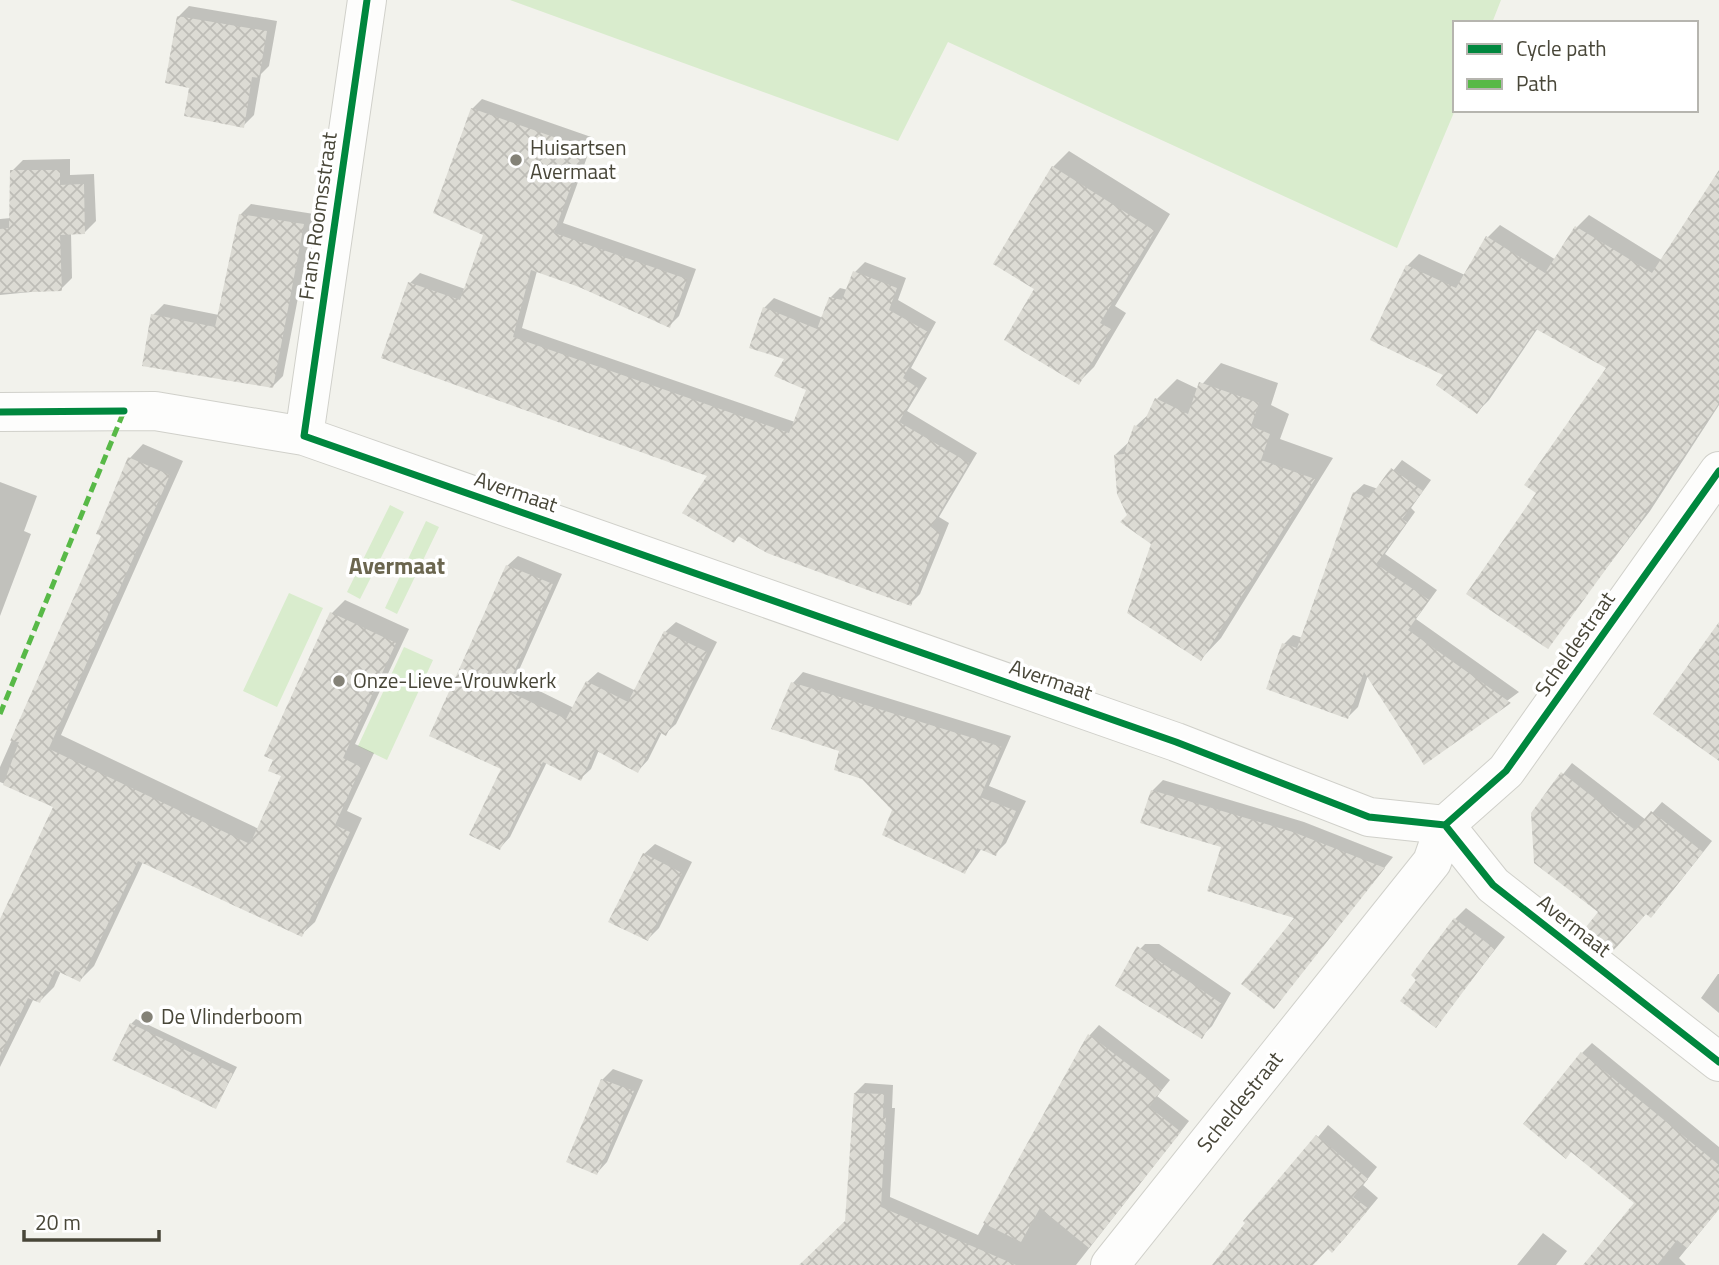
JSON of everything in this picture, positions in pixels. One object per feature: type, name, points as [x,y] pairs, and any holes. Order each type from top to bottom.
[{"type":"street","name":"Frans Roomsstraat","points":[[304,436],[367,0]]},
{"type":"street","name":"Avermaat","points":[[0,412],[155,411],[304,436],[1176,742],[1369,817],[1445,825],[1493,885],[1719,1062]]},
{"type":"street","name":"Scheldestraat","points":[[1110,1265],[1432,862],[1445,825],[1506,771],[1719,471]]},
{"type":"green space","points":[[510,0],[1501,0],[1493,21],[1453,21],[1454,112],[1397,248],[948,42],[898,141]]},
{"type":"green space","points":[[390,505],[404,512],[360,599],[347,592]]},
{"type":"green space","points":[[426,521],[439,527],[397,614],[385,608]]},
{"type":"green space","points":[[289,593],[323,608],[277,707],[243,691]]},
{"type":"green space","points":[[404,647],[433,660],[387,760],[358,746]]},
{"type":"building","points":[[177,16],[267,31],[259,78],[252,77],[244,128],[184,116],[189,88],[165,83]]},
{"type":"building","points":[[471,108],[585,148],[554,233],[687,279],[670,328],[579,287],[531,270],[513,337],[789,433],[806,390],[774,376],[784,359],[749,348],[763,307],[817,329],[829,297],[842,300],[853,271],[897,288],[889,310],[928,332],[903,378],[918,388],[899,422],[969,463],[931,527],[940,533],[911,606],[767,553],[738,536],[734,543],[682,513],[707,476],[381,358],[408,282],[460,300],[483,235],[433,213]]},
{"type":"building","points":[[1052,166],[1155,231],[1100,323],[1111,329],[1079,385],[1004,340],[1034,289],[993,264]]},
{"type":"building","points":[[10,170],[60,170],[60,185],[84,184],[85,234],[60,235],[62,291],[0,293],[0,229],[9,228]]},
{"type":"building","points":[[1719,170],[1719,403],[1638,525],[1548,649],[1466,594],[1536,493],[1524,485],[1606,368],[1536,329],[1477,414],[1436,385],[1443,375],[1370,340],[1406,265],[1456,288],[1486,236],[1545,273],[1575,226],[1652,273]]},
{"type":"building","points":[[239,214],[304,224],[273,388],[142,366],[151,314],[215,327]]},
{"type":"building","points":[[1199,382],[1259,403],[1251,426],[1270,434],[1261,460],[1315,479],[1201,661],[1127,613],[1151,544],[1120,522],[1127,515],[1117,494],[1114,455],[1124,454],[1134,425],[1141,428],[1155,398],[1188,414]]},
{"type":"building","points":[[128,457],[170,475],[49,748],[45,747],[250,844],[281,776],[268,771],[273,760],[264,756],[330,612],[396,643],[343,758],[361,767],[335,825],[350,832],[302,937],[138,861],[80,982],[55,970],[40,1003],[28,998],[0,1056],[0,919],[53,807],[3,785],[19,742],[10,741],[101,536],[96,534]]},
{"type":"building","points":[[1391,468],[1423,491],[1402,519],[1407,522],[1376,564],[1429,600],[1408,630],[1511,703],[1424,765],[1364,672],[1348,719],[1266,689],[1282,643],[1297,648],[1353,492],[1369,498]]},
{"type":"building","points":[[506,565],[553,584],[506,690],[566,719],[586,681],[628,702],[664,631],[707,652],[666,736],[659,732],[638,773],[595,750],[581,781],[543,762],[500,850],[469,835],[501,769],[429,736]]},
{"type":"building","points":[[1719,622],[1719,761],[1653,714]]},
{"type":"building","points":[[791,682],[1002,747],[980,797],[1016,811],[996,856],[977,848],[965,874],[882,835],[892,810],[862,779],[834,770],[839,751],[771,729]]},
{"type":"building","points":[[1561,772],[1635,830],[1651,811],[1703,852],[1651,918],[1646,914],[1614,950],[1586,927],[1598,912],[1534,863],[1531,813]]},
{"type":"building","points":[[1151,790],[1293,832],[1385,868],[1274,1009],[1241,984],[1294,918],[1207,891],[1221,847],[1140,823]]},
{"type":"building","points":[[643,853],[682,873],[648,941],[608,922]]},
{"type":"building","points":[[1454,918],[1495,949],[1436,1028],[1400,1001],[1416,980],[1411,975]]},
{"type":"building","points":[[1137,946],[1222,1004],[1202,1039],[1115,986]]},
{"type":"building","points":[[130,1023],[233,1073],[216,1109],[112,1060]]},
{"type":"building","points":[[1088,1034],[1162,1090],[1149,1107],[1181,1132],[1089,1248],[1040,1208],[1021,1242],[983,1223]]},
{"type":"building","points":[[1581,1052],[1719,1165],[1719,1209],[1687,1248],[1677,1240],[1657,1265],[1583,1265],[1634,1203],[1571,1152],[1566,1159],[1523,1124]]},
{"type":"building","points":[[601,1079],[634,1091],[597,1175],[566,1162]]},
{"type":"building","points":[[854,1093],[884,1094],[883,1117],[886,1117],[881,1207],[1016,1265],[799,1265],[845,1221]]},
{"type":"building","points":[[1316,1135],[1368,1179],[1353,1197],[1369,1209],[1332,1253],[1328,1249],[1313,1265],[1212,1265],[1245,1223],[1243,1221]]},
{"type":"marked path","points":[[0,714],[124,411]]},
{"type":"cycle path","points":[[367,0],[304,436],[1176,742],[1369,817],[1445,825],[1493,885],[1719,1062]]},
{"type":"cycle path","points":[[0,412],[124,411]]},
{"type":"cycle path","points":[[1445,825],[1506,771],[1719,471]]},
{"type":"place","name":"Huisartsen Avermaat","points":[[516,160]]},
{"type":"place","name":"Onze-Lieve-Vrouwkerk","points":[[339,681]]},
{"type":"place","name":"De Vlinderboom","points":[[147,1017]]},
{"type":"district","name":"Avermaat","points":[[397,566]]}]
